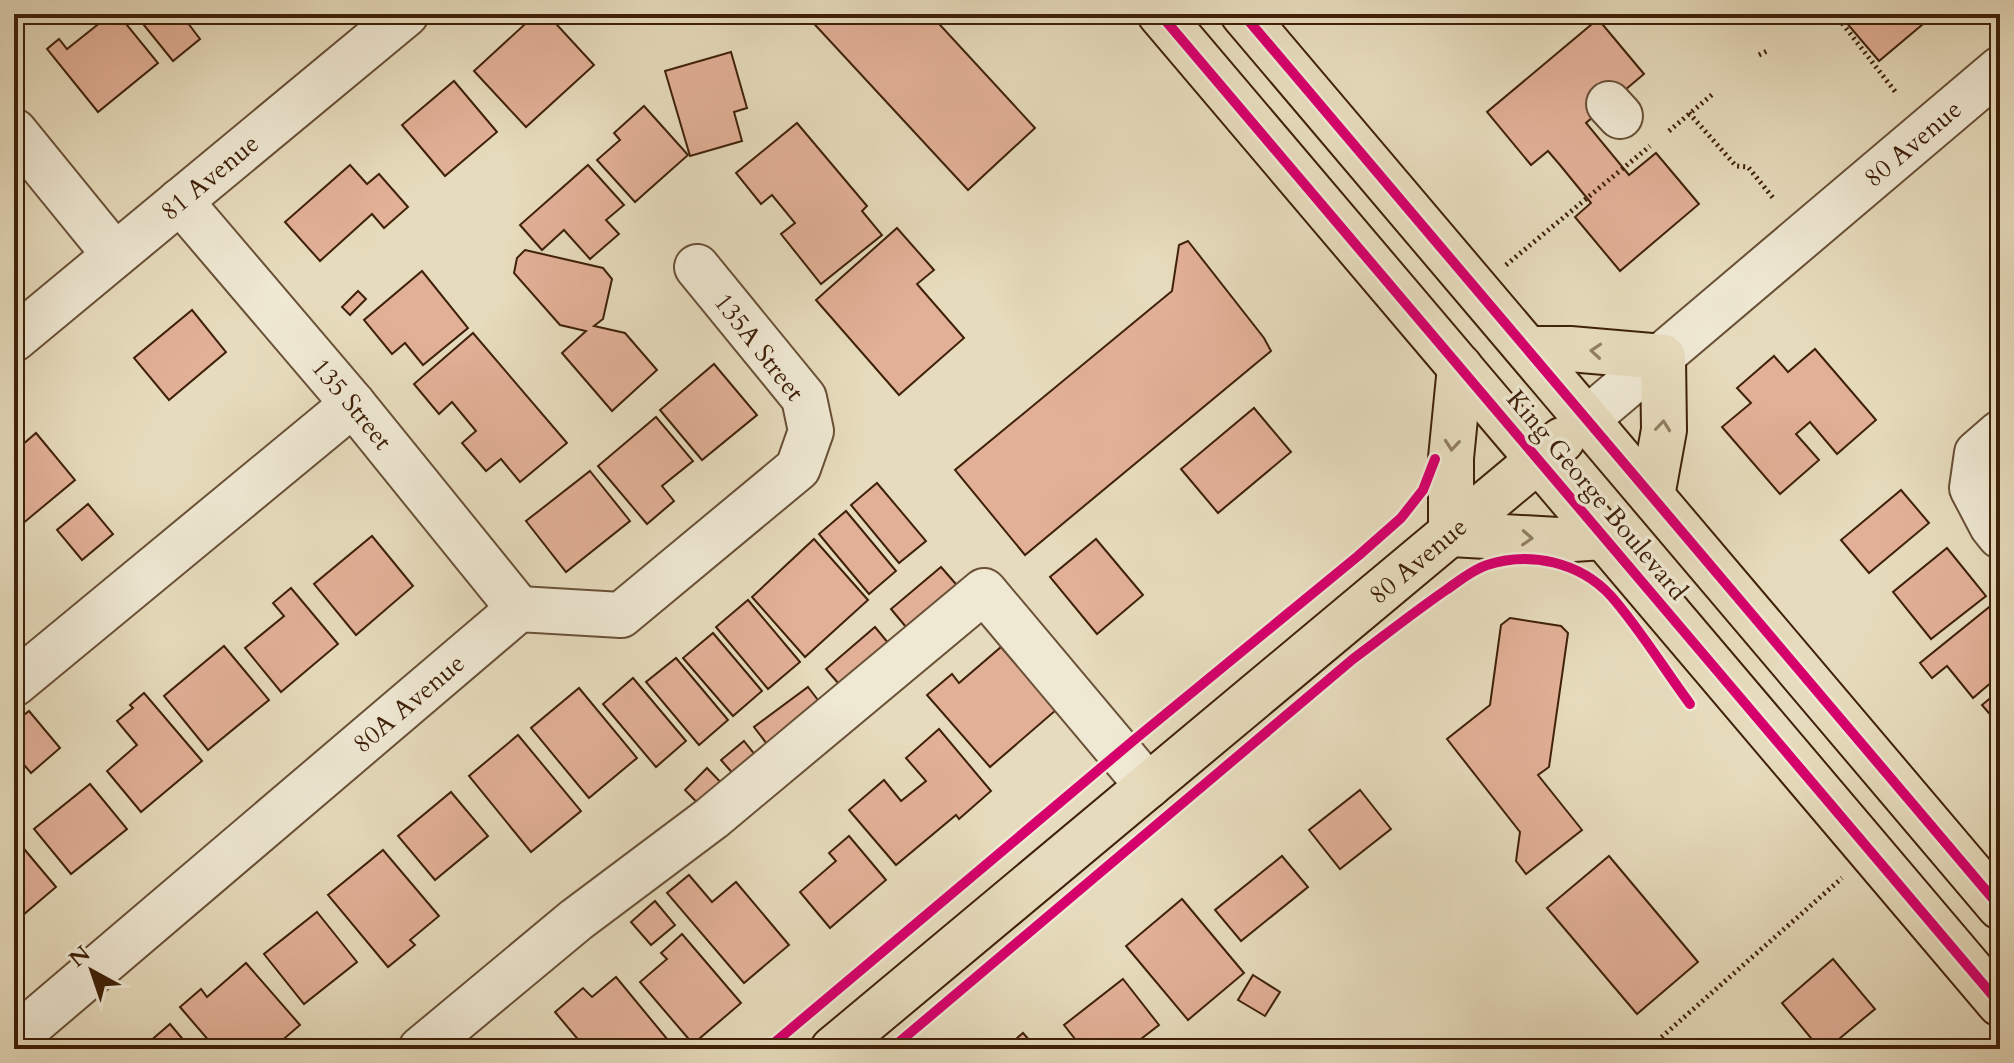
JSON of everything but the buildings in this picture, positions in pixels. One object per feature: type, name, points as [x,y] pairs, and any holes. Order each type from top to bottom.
[{"type":"main road","name":"King George Boulevard","points":[[1160,14],[2000,1004]]},
{"type":"main road","name":"King George Boulevard","points":[[1243,14],[2000,907]]},
{"type":"main road","points":[[1529,349],[1570,349],[1663,357],[1664,430],[1652,496]]},
{"type":"main road","points":[[1460,367],[1451,458],[1451,534],[1558,540],[1603,537]]},
{"type":"main road","name":"80 Avenue","points":[[833,1049],[1586,420]]},
{"type":"street","name":"81 Avenue","points":[[14,339],[406,14]]},
{"type":"street","name":"80 Avenue","points":[[1586,420],[2000,69]]},
{"type":"street","points":[[14,131],[115,255]]},
{"type":"street","name":"135 Street","points":[[180,201],[353,404],[519,609]]},
{"type":"street","name":"135A Street","points":[[519,609],[621,615],[798,468],[811,431],[804,398],[697,267]]},
{"type":"street","points":[[14,684],[353,404]]},
{"type":"street","points":[[2000,433],[1977,453],[1972,488],[2000,536]]},
{"type":"street","points":[[421,1049],[576,920],[712,818],[984,591],[1148,786]]},
{"type":"street","name":"80A Avenue","points":[[14,1039],[519,609]]},
{"type":"path","points":[[1835,14],[1897,94]]},
{"type":"path","points":[[1759,55],[1769,50]]},
{"type":"path","points":[[1669,131],[1714,93]]},
{"type":"path","points":[[1689,113],[1736,166],[1748,167],[1774,199]]},
{"type":"path","points":[[1504,267],[1626,122]]},
{"type":"path","points":[[1648,1049],[1871,852]]},
{"type":"cycle path","points":[[1160,14],[2000,1004]]},
{"type":"cycle path","points":[[1243,14],[2000,907]]},
{"type":"cycle path","points":[[767,1049],[1358,556],[1401,518],[1423,490],[1435,459]]},
{"type":"cycle path","points":[[891,1049],[1353,659],[1481,567],[1520,559],[1554,562],[1599,584],[1642,635],[1690,704]]}]
